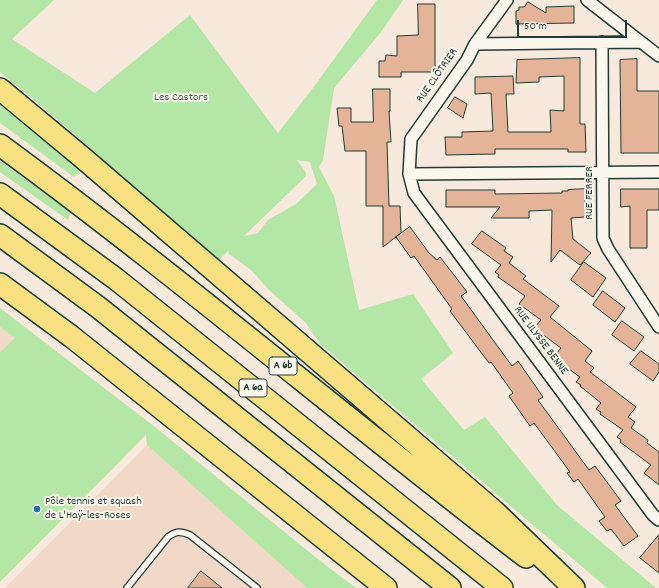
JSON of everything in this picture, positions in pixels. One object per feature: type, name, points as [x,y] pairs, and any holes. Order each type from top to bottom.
[{"type":"highway","points":[[0,89],[89,163],[494,511],[574,588]]},
{"type":"highway","name":"A 6b","points":[[0,145],[137,249],[479,522],[566,588]]},
{"type":"highway","name":"A 6a","points":[[0,194],[116,279],[502,588]]},
{"type":"highway","name":"A 6a","points":[[0,235],[98,307],[450,588]]},
{"type":"highway","points":[[0,284],[72,337],[386,588]]},
{"type":"street","name":"RUE CLÔTRIER","points":[[409,174],[411,139],[467,60],[475,44],[507,0]]},
{"type":"street","points":[[588,0],[659,56]]},
{"type":"street","name":"RUE FERRER","points":[[602,42],[603,238],[608,249],[659,327]]},
{"type":"street","points":[[475,44],[641,42]]},
{"type":"street","points":[[409,174],[659,172]]},
{"type":"street","name":"RUE ULYSSE BENNE","points":[[409,174],[414,193],[652,515],[659,520]]},
{"type":"lane","points":[[127,588],[168,537],[175,532],[182,532],[190,535],[256,588]]},
{"type":"shaded area","points":[[0,327],[16,338],[0,352]]},
{"type":"shaded area","points":[[147,445],[307,588],[5,588]]},
{"type":"green space","name":"Les Castors","points":[[0,0],[54,0],[12,39],[95,93],[190,15],[278,133],[313,88],[377,0],[403,0],[381,32],[334,88],[323,160],[319,167],[334,196],[359,310],[413,294],[453,353],[421,379],[464,430],[485,417],[557,505],[656,588],[607,588],[319,343],[306,323],[269,290],[251,270],[228,253],[229,250],[218,261],[58,120],[0,72]],"holes":[[[297,160],[310,162],[317,184],[296,204],[268,220],[258,233],[244,236],[306,176],[306,173]]]},
{"type":"green space","points":[[0,104],[80,171],[74,177],[0,123]]},
{"type":"green space","points":[[0,161],[71,212],[68,220],[0,172]]},
{"type":"green space","name":"Pôle tennis et squash de L'Haÿ-les-Roses","points":[[0,308],[155,427],[319,560],[356,588],[307,588],[147,445],[146,435],[0,582],[0,352],[15,338],[0,327]]},
{"type":"building","points":[[528,2],[546,13],[546,7],[574,6],[574,23],[516,24],[516,11],[519,10],[519,7],[524,7]]},
{"type":"building","points":[[418,4],[435,4],[435,72],[401,72],[401,77],[379,77],[379,61],[385,61],[386,55],[397,56],[397,36],[418,35]]},
{"type":"building","points":[[580,58],[580,124],[585,124],[586,152],[568,152],[568,149],[495,149],[495,154],[446,155],[445,137],[462,137],[462,132],[493,131],[491,93],[475,94],[475,77],[513,76],[514,94],[506,94],[508,132],[551,132],[550,110],[564,111],[564,76],[539,77],[539,82],[516,83],[517,60]]},
{"type":"building","points":[[637,59],[637,91],[659,91],[659,153],[621,153],[620,60]]},
{"type":"building","points":[[373,89],[390,89],[389,111],[391,142],[387,142],[389,206],[400,206],[401,233],[383,247],[383,206],[366,206],[366,151],[345,151],[342,126],[339,126],[337,108],[351,108],[351,122],[373,122]]},
{"type":"building","points":[[455,97],[467,104],[463,118],[448,108]]},
{"type":"building","points":[[585,189],[585,217],[571,218],[573,239],[591,253],[580,265],[560,250],[551,262],[552,210],[529,211],[529,218],[491,218],[500,207],[446,207],[446,190],[495,190],[495,194],[562,193],[562,191]]},
{"type":"building","points":[[621,189],[659,189],[659,210],[647,210],[647,248],[630,248],[630,206],[621,207]]},
{"type":"building","points":[[410,227],[429,253],[437,260],[440,257],[467,292],[461,296],[512,366],[518,361],[543,397],[538,400],[589,470],[595,466],[621,501],[615,505],[638,536],[624,546],[611,529],[607,531],[599,521],[605,517],[578,479],[574,482],[567,473],[570,472],[534,423],[530,426],[509,396],[513,393],[491,362],[489,363],[450,311],[452,309],[414,256],[411,258],[396,237]]},
{"type":"building","points":[[482,231],[506,248],[504,251],[513,257],[509,263],[526,276],[523,279],[559,306],[550,317],[592,351],[585,361],[594,368],[590,372],[636,407],[628,417],[635,422],[631,428],[648,440],[647,443],[659,452],[659,485],[644,473],[651,465],[620,442],[621,440],[617,437],[623,430],[600,414],[601,412],[596,409],[601,403],[576,382],[580,377],[566,367],[556,354],[561,348],[538,331],[535,327],[541,320],[519,304],[525,296],[498,277],[499,275],[495,272],[501,265],[472,244]]},
{"type":"building","points":[[584,262],[606,278],[593,297],[571,280]]},
{"type":"building","points":[[603,291],[625,308],[615,322],[593,305]]},
{"type":"building","points":[[622,321],[644,337],[634,351],[612,335]]},
{"type":"building","points":[[641,351],[659,364],[659,372],[653,381],[630,364]]},
{"type":"building","points":[[659,535],[659,573],[640,558]]},
{"type":"building","points":[[201,571],[222,588],[188,588]]},
{"type":"place","name":"Pôle tennis et squash de L'Haÿ-les-Roses","points":[[37,509]]}]
